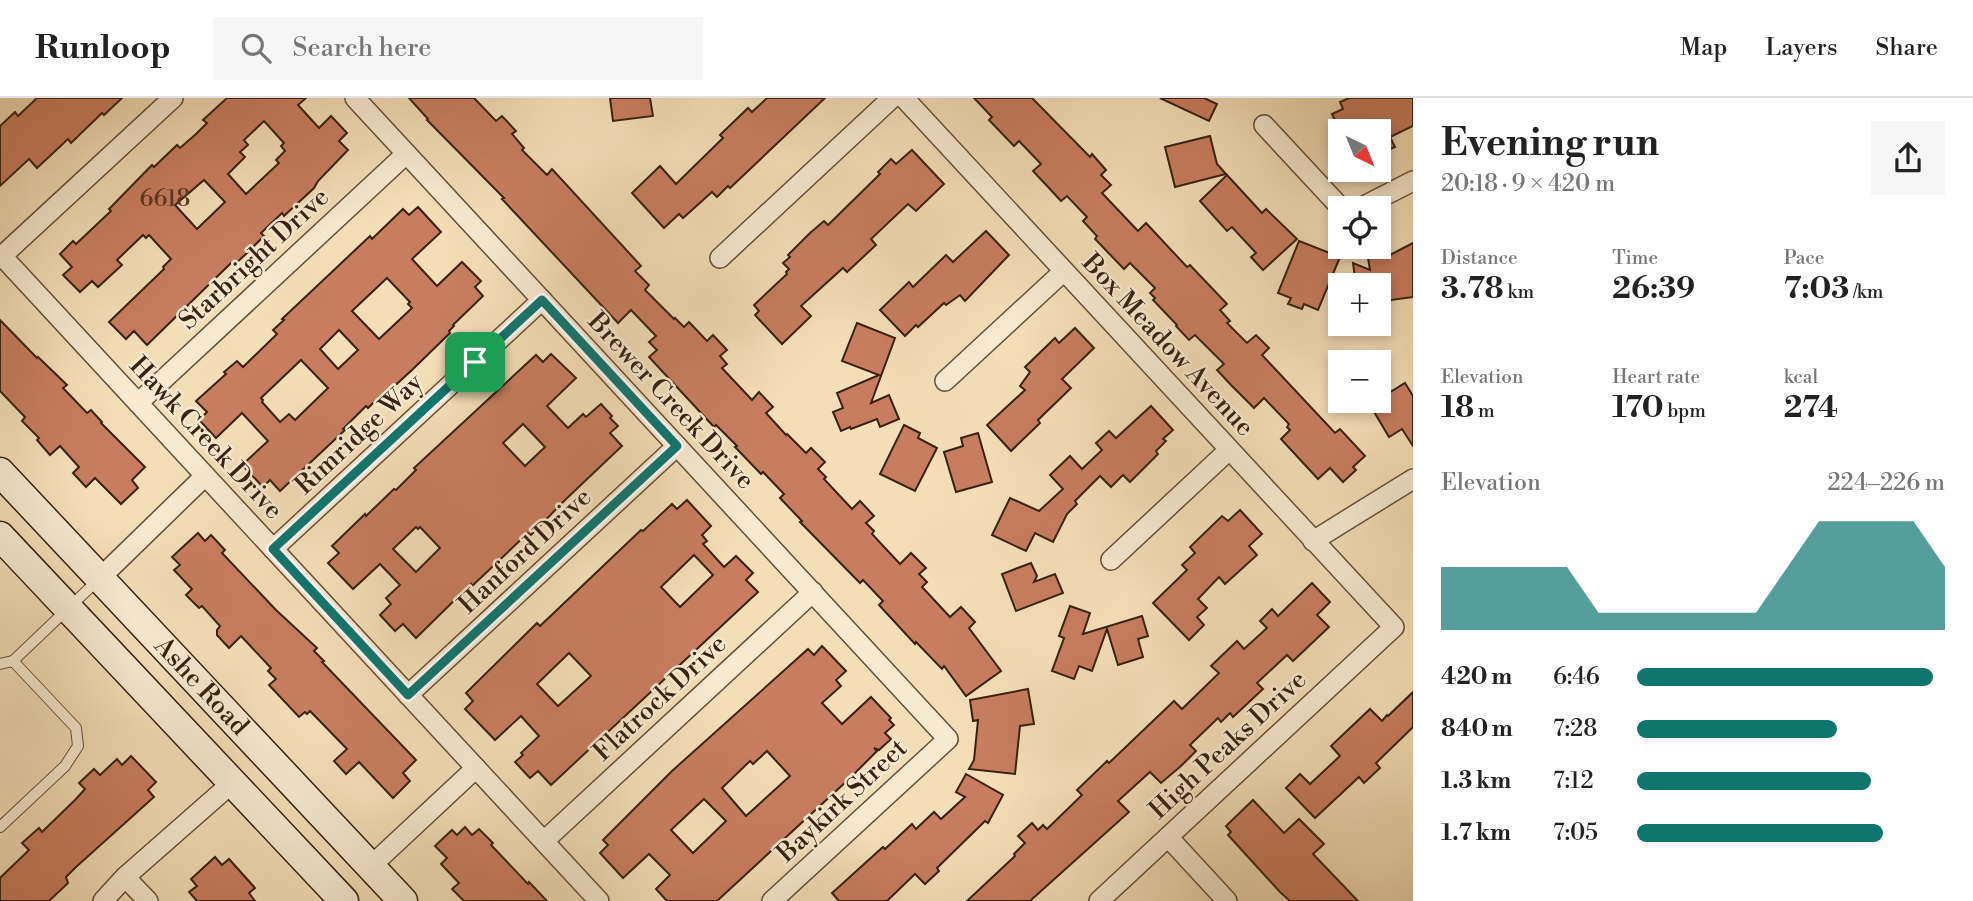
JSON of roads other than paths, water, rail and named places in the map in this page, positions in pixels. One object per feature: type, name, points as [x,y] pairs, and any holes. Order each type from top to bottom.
[{"type":"street","name":"Hawk Creek Drive","points":[[173,98],[2,256],[599,901]]},
{"type":"street","name":"Brewer Creek Drive","points":[[355,98],[948,739]]},
{"type":"street","points":[[720,258],[892,98]]},
{"type":"street","name":"Box Meadow Avenue","points":[[904,98],[1394,628]]},
{"type":"street","points":[[1264,125],[1330,196]]},
{"type":"street","name":"Starbright Drive","points":[[138,403],[407,154]]},
{"type":"street","points":[[1384,196],[1413,181]]},
{"type":"street","points":[[945,381],[1064,271]]},
{"type":"street","name":"Rimridge Way","points":[[273,549],[542,300]]},
{"type":"street","name":"Hanford Drive","points":[[408,695],[677,446]]},
{"type":"street","points":[[1111,559],[1229,450]]},
{"type":"street","name":"Ashe Road","points":[[0,472],[403,901]]},
{"type":"street","points":[[100,578],[205,476]]},
{"type":"street","points":[[1314,541],[1413,479]]},
{"type":"street","name":"Ashe Road","points":[[0,536],[344,901]]},
{"type":"street","name":"Flatrock Drive","points":[[544,841],[813,593]]},
{"type":"street","name":"High Peaks Drive","points":[[1099,901],[1394,628]]},
{"type":"street","name":"Baykirk Street","points":[[772,901],[948,739]]},
{"type":"street","points":[[371,866],[476,768]]},
{"type":"street","points":[[103,901],[125,877],[232,783]]},
{"type":"street","points":[[1168,837],[1227,901]]},
{"type":"street","points":[[125,877],[148,901]]},
{"type":"lane","points":[[0,664],[13,661],[100,578]]},
{"type":"lane","points":[[0,827],[65,766],[78,746],[76,728],[13,661]]}]
